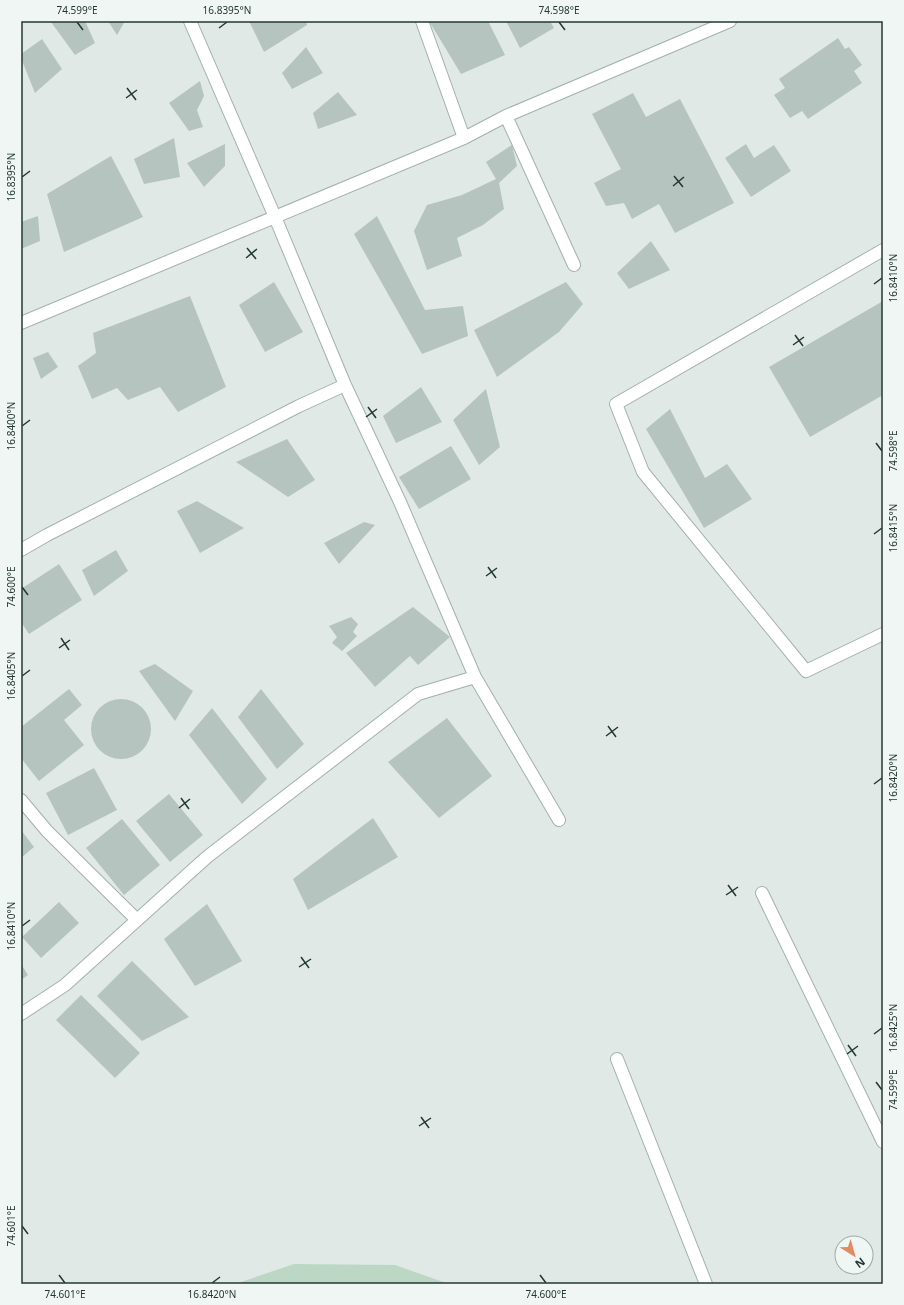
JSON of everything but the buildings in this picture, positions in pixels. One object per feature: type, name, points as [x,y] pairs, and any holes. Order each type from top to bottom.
[{"type":"street","points":[[190,21],[345,385],[400,502],[475,677],[559,820]]},
{"type":"street","points":[[422,21],[464,138]]},
{"type":"street","points":[[21,323],[464,138],[506,116],[730,21]]},
{"type":"street","points":[[506,116],[574,265]]},
{"type":"street","points":[[883,250],[616,404],[643,472],[806,671],[883,634]]},
{"type":"street","points":[[21,550],[54,531],[299,406],[345,385]]},
{"type":"street","points":[[21,1014],[65,985],[207,856],[418,694],[475,677]]},
{"type":"street","points":[[21,800],[47,831],[137,920]]},
{"type":"street","points":[[762,893],[883,1142]]},
{"type":"street","points":[[617,1059],[706,1284]]},
{"type":"green space","points":[[294,1264],[395,1265],[449,1284],[235,1284]]}]
